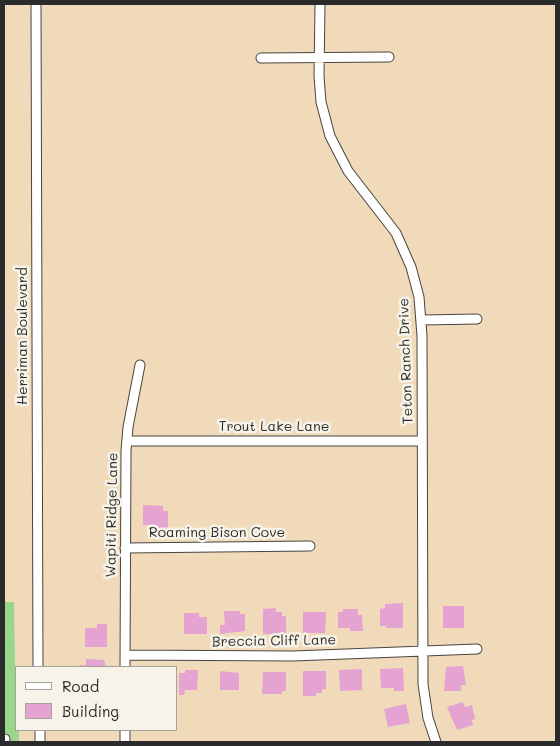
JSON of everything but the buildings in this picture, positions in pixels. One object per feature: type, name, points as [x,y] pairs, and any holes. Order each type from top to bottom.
[{"type":"street","name":"Herriman Boulevard","points":[[36,4],[38,666]]},
{"type":"street","name":"Teton Ranch Drive","points":[[320,4],[319,58],[321,102],[336,153],[359,186],[384,215],[399,240],[417,284],[422,320],[424,696],[436,742]]},
{"type":"street","points":[[262,58],[389,58]]},
{"type":"street","points":[[422,320],[477,319]]},
{"type":"street","name":"Wapiti Ridge Lane","points":[[125,666],[127,441],[140,365]]},
{"type":"street","name":"Trout Lake Lane","points":[[127,441],[422,441]]},
{"type":"street","name":"Roaming Bison Cove","points":[[125,548],[310,546]]},
{"type":"street","name":"Breccia Cliff Lane","points":[[124,655],[310,655],[477,648]]},
{"type":"green space","points":[[4,602],[14,602],[15,731],[19,731],[19,742],[4,742]]}]
